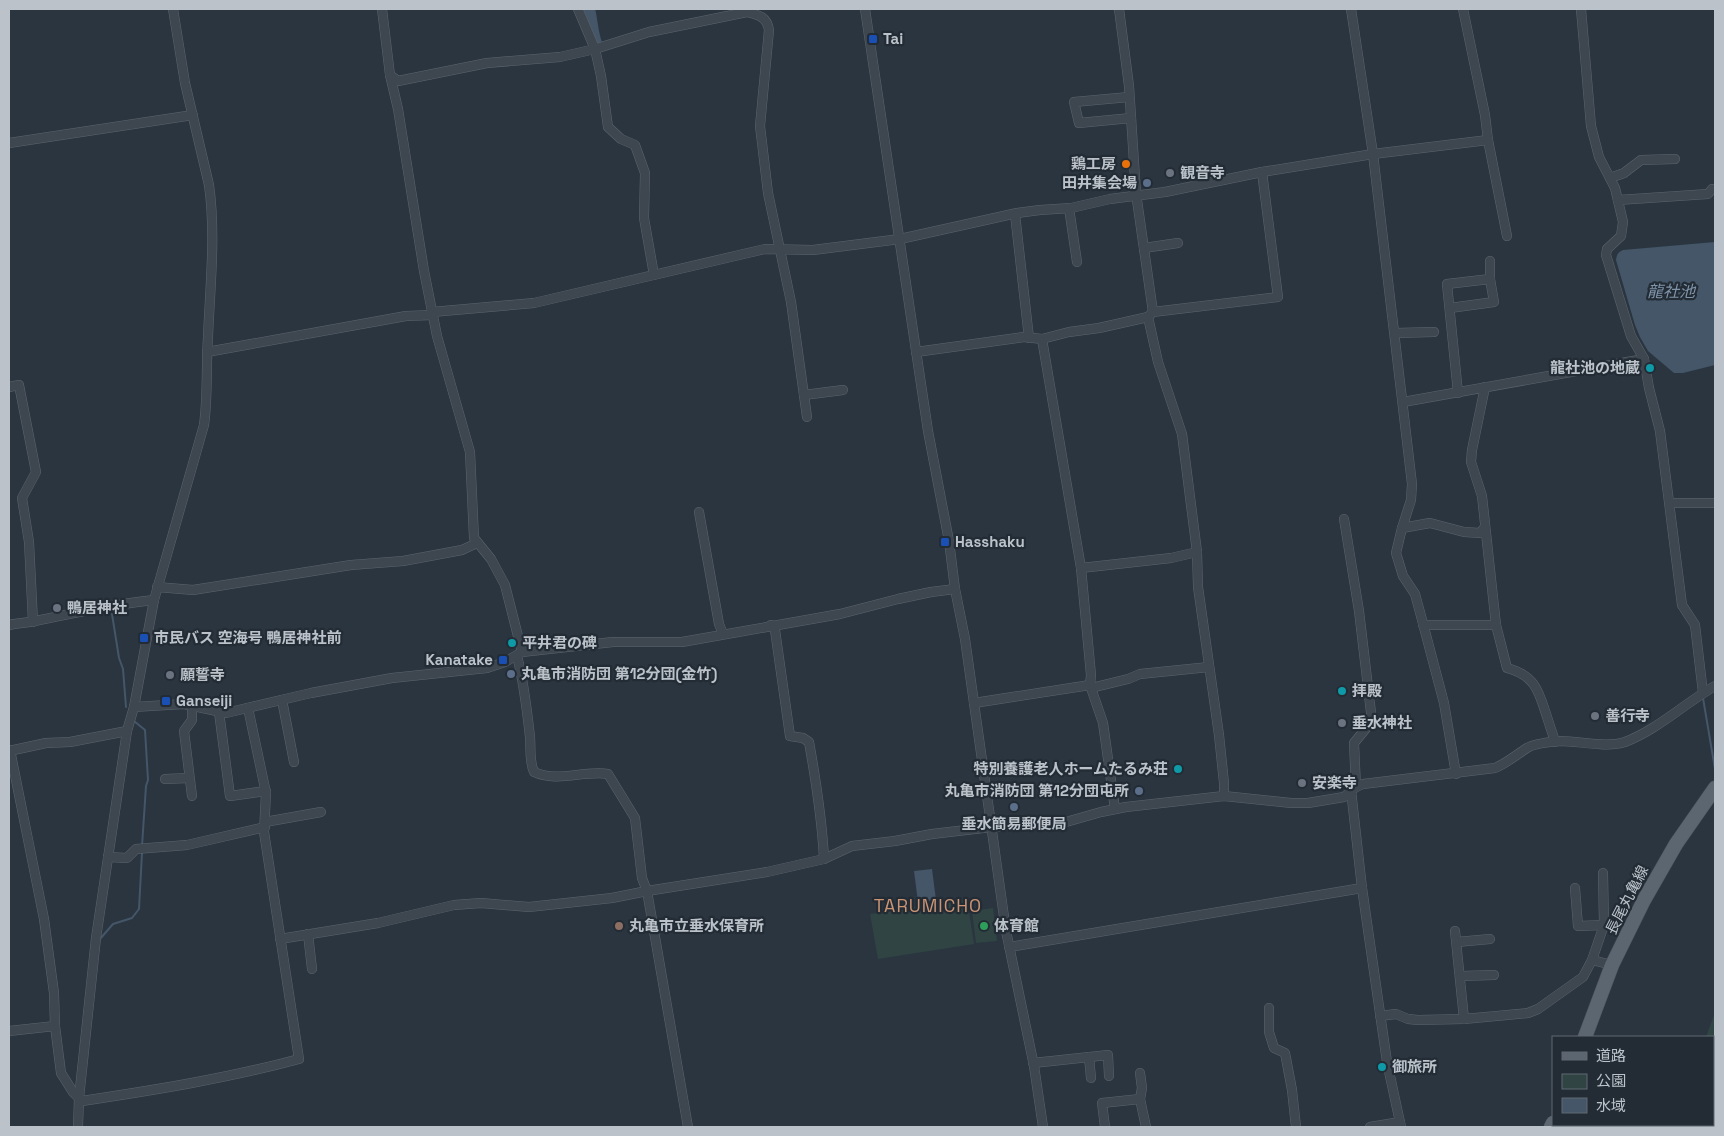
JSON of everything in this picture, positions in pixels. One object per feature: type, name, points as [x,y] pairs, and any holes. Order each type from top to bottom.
[{"type":"main road","name":"長尾丸亀線","points":[[1585,1036],[1612,966],[1644,900],[1676,844],[1715,788]]},
{"type":"street","points":[[78,1127],[96,938],[127,731],[134,707],[157,587],[207,409],[212,204],[180,55],[173,9]]},
{"type":"street","points":[[382,9],[390,75],[398,110],[416,227],[433,313],[470,452],[474,538],[491,559],[506,585],[520,654],[531,765],[534,772],[543,776],[608,774],[636,818],[642,878],[647,891],[688,1127]]},
{"type":"street","points":[[578,9],[595,49],[608,127],[620,139],[636,144],[645,172],[644,218],[654,275]]},
{"type":"street","points":[[865,9],[928,431],[965,639],[1009,947],[1044,1127]]},
{"type":"street","points":[[1119,9],[1130,97],[1137,196],[1150,314],[1158,362],[1182,434],[1197,552],[1198,587],[1219,735],[1224,796]]},
{"type":"street","points":[[1351,9],[1373,154],[1412,484],[1411,500],[1396,553],[1403,576],[1415,594],[1444,702],[1456,774]]},
{"type":"street","points":[[1463,9],[1486,115],[1488,140],[1507,236]]},
{"type":"street","points":[[1581,9],[1591,126],[1599,157],[1615,188],[1623,222],[1621,236],[1607,249],[1606,254],[1631,336],[1644,359],[1660,431],[1682,605],[1695,625],[1703,693]]},
{"type":"street","points":[[390,75],[398,81],[487,63],[560,56],[595,49],[648,32],[747,10],[765,18],[768,25],[760,126],[768,193],[791,302],[807,417]]},
{"type":"street","points":[[1130,97],[1074,102],[1079,123],[1131,118]]},
{"type":"street","points":[[9,143],[193,115]]},
{"type":"street","points":[[207,352],[406,316],[534,303],[765,249],[813,250],[900,239],[1015,214],[1069,208],[1110,199],[1165,192],[1262,172],[1373,154],[1488,140]]},
{"type":"street","points":[[1610,178],[1624,173],[1641,160],[1675,159]]},
{"type":"street","points":[[916,352],[1024,337],[1042,339],[1069,332],[1099,328],[1150,314],[1278,297],[1262,172]]},
{"type":"street","points":[[1618,200],[1708,194],[1712,189],[1715,189]]},
{"type":"street","points":[[1069,208],[1077,262]]},
{"type":"street","points":[[1015,214],[1029,338]]},
{"type":"street","points":[[1144,248],[1178,243]]},
{"type":"street","points":[[1450,308],[1494,302],[1490,279],[1490,261]]},
{"type":"street","points":[[1458,393],[1447,284],[1490,279]]},
{"type":"street","points":[[1395,333],[1434,332]]},
{"type":"street","points":[[1042,339],[1081,568],[1091,686],[1103,723],[1115,809]]},
{"type":"street","points":[[1402,402],[1644,359]]},
{"type":"street","points":[[9,387],[19,385],[36,472],[22,498],[29,542],[32,622]]},
{"type":"street","points":[[1485,388],[1471,462],[1482,496],[1496,625],[1507,668],[1526,676],[1536,686],[1542,698],[1555,742]]},
{"type":"street","points":[[804,395],[843,390]]},
{"type":"street","points":[[1670,503],[1715,502]]},
{"type":"street","points":[[699,512],[719,624],[723,634]]},
{"type":"street","points":[[1344,520],[1359,611],[1372,721],[1354,743],[1353,789],[1362,888],[1387,1062],[1401,1124],[1370,1127]]},
{"type":"street","points":[[1402,528],[1430,523],[1464,532],[1480,533],[1485,527]]},
{"type":"street","points":[[157,587],[194,590],[351,565],[402,561],[462,550],[477,543]]},
{"type":"street","points":[[1081,568],[1171,558],[1197,552]]},
{"type":"street","points":[[134,707],[192,706],[226,713],[392,678],[487,668],[520,654],[613,642],[682,642],[840,614],[931,592],[955,590]]},
{"type":"street","points":[[9,625],[19,622],[32,622],[77,611],[154,600]]},
{"type":"street","points":[[1423,624],[1496,625]]},
{"type":"street","points":[[771,625],[775,630],[790,736],[803,738],[809,742],[822,821],[824,859]]},
{"type":"street","points":[[974,703],[1091,686],[1128,679],[1140,674],[1209,667]]},
{"type":"street","points":[[280,939],[378,923],[454,906],[481,903],[529,907],[612,898],[767,872],[824,859],[852,846],[992,827],[1066,822],[1115,809],[1163,802],[1224,796],[1291,804],[1344,797],[1353,789],[1370,783],[1495,768],[1533,745],[1555,742],[1614,744],[1625,742],[1658,724],[1715,686]]},
{"type":"street","points":[[282,700],[294,762]]},
{"type":"street","points":[[192,706],[192,720],[184,731],[192,796]]},
{"type":"street","points":[[127,731],[70,742],[46,743],[10,751],[44,919],[54,993],[55,1026],[61,1073],[72,1092],[80,1099],[194,1082],[299,1059],[280,939],[265,825],[266,791],[248,708]]},
{"type":"street","points":[[219,712],[230,796],[266,791]]},
{"type":"street","points":[[165,779],[190,778]]},
{"type":"street","points":[[108,857],[127,858],[136,849],[187,845],[321,812]]},
{"type":"street","points":[[1380,1016],[1396,1014],[1408,1020],[1464,1019],[1519,1015],[1538,1009],[1583,977],[1592,960],[1604,925],[1603,873]]},
{"type":"street","points":[[1009,947],[1362,888]]},
{"type":"street","points":[[1575,888],[1578,926],[1604,925]]},
{"type":"street","points":[[1456,931],[1464,1019]]},
{"type":"street","points":[[308,934],[312,969]]},
{"type":"street","points":[[1457,942],[1490,939]]},
{"type":"street","points":[[1592,960],[1612,966]]},
{"type":"street","points":[[1461,976],[1494,975]]},
{"type":"street","points":[[1269,1008],[1269,1032],[1274,1048],[1285,1053],[1296,1127]]},
{"type":"street","points":[[9,1031],[55,1026]]},
{"type":"street","points":[[1033,1063],[1108,1055],[1109,1076]]},
{"type":"street","points":[[1089,1057],[1091,1078]]},
{"type":"street","points":[[1140,1073],[1142,1088],[1140,1099],[1146,1127]]},
{"type":"street","points":[[1105,1127],[1102,1103],[1140,1099]]},
{"type":"green space","points":[[967,899],[974,944],[878,959],[870,914]]},
{"type":"green space","name":"体育館","points":[[993,908],[997,941],[976,943],[972,911]]},
{"type":"green space","points":[[1715,1012],[1715,1127],[1691,1127],[1714,1126],[1714,1036],[1706,1036]]},
{"type":"water","name":"龍社池","points":[[1715,242],[1715,365],[1683,373],[1674,373],[1648,351],[1640,337],[1616,260],[1617,256],[1623,250]]},
{"type":"water","points":[[932,869],[936,900],[918,902],[914,871]]},
{"type":"waterway","points":[[589,9],[597,46]]},
{"type":"waterway","points":[[112,614],[119,658],[123,669],[126,707]]},
{"type":"waterway","points":[[1703,698],[1715,769]]},
{"type":"waterway","points":[[134,721],[145,730],[148,780],[142,846]]},
{"type":"waterway","points":[[100,939],[113,924],[132,918],[139,909],[142,853]]},
{"type":"waterway","points":[[1714,1127],[1715,1118]]},
{"type":"place","name":"Tai","points":[[873,39]]},
{"type":"place","name":"鶏工房","points":[[1126,164]]},
{"type":"place","name":"観音寺","points":[[1170,173]]},
{"type":"place","name":"田井集会場","points":[[1147,183]]},
{"type":"place","name":"龍社池の地蔵","points":[[1650,368]]},
{"type":"place","name":"Hasshaku","points":[[945,542]]},
{"type":"place","name":"鴨居神社","points":[[57,608]]},
{"type":"place","name":"市民バス 空海号 鴨居神社前","points":[[144,638]]},
{"type":"place","name":"平井君の碑","points":[[512,643]]},
{"type":"place","name":"Kanatake","points":[[503,660]]},
{"type":"place","name":"丸亀市消防団 第12分団(金竹)","points":[[511,674]]},
{"type":"place","name":"願誓寺","points":[[170,675]]},
{"type":"place","name":"拝殿","points":[[1342,691]]},
{"type":"place","name":"Ganseiji","points":[[166,701]]},
{"type":"place","name":"善行寺","points":[[1595,716]]},
{"type":"place","name":"垂水神社","points":[[1342,723]]},
{"type":"place","name":"特別養護老人ホームたるみ荘","points":[[1178,769]]},
{"type":"place","name":"安楽寺","points":[[1302,783]]},
{"type":"place","name":"丸亀市消防団 第12分団屯所","points":[[1139,791]]},
{"type":"place","name":"垂水簡易郵便局","points":[[1014,807]]},
{"type":"place","name":"丸亀市立垂水保育所","points":[[619,926]]},
{"type":"place","name":"体育館","points":[[984,926]]},
{"type":"place","name":"御旅所","points":[[1382,1067]]},
{"type":"district","name":"TARUMICHO","points":[[928,906]]}]
